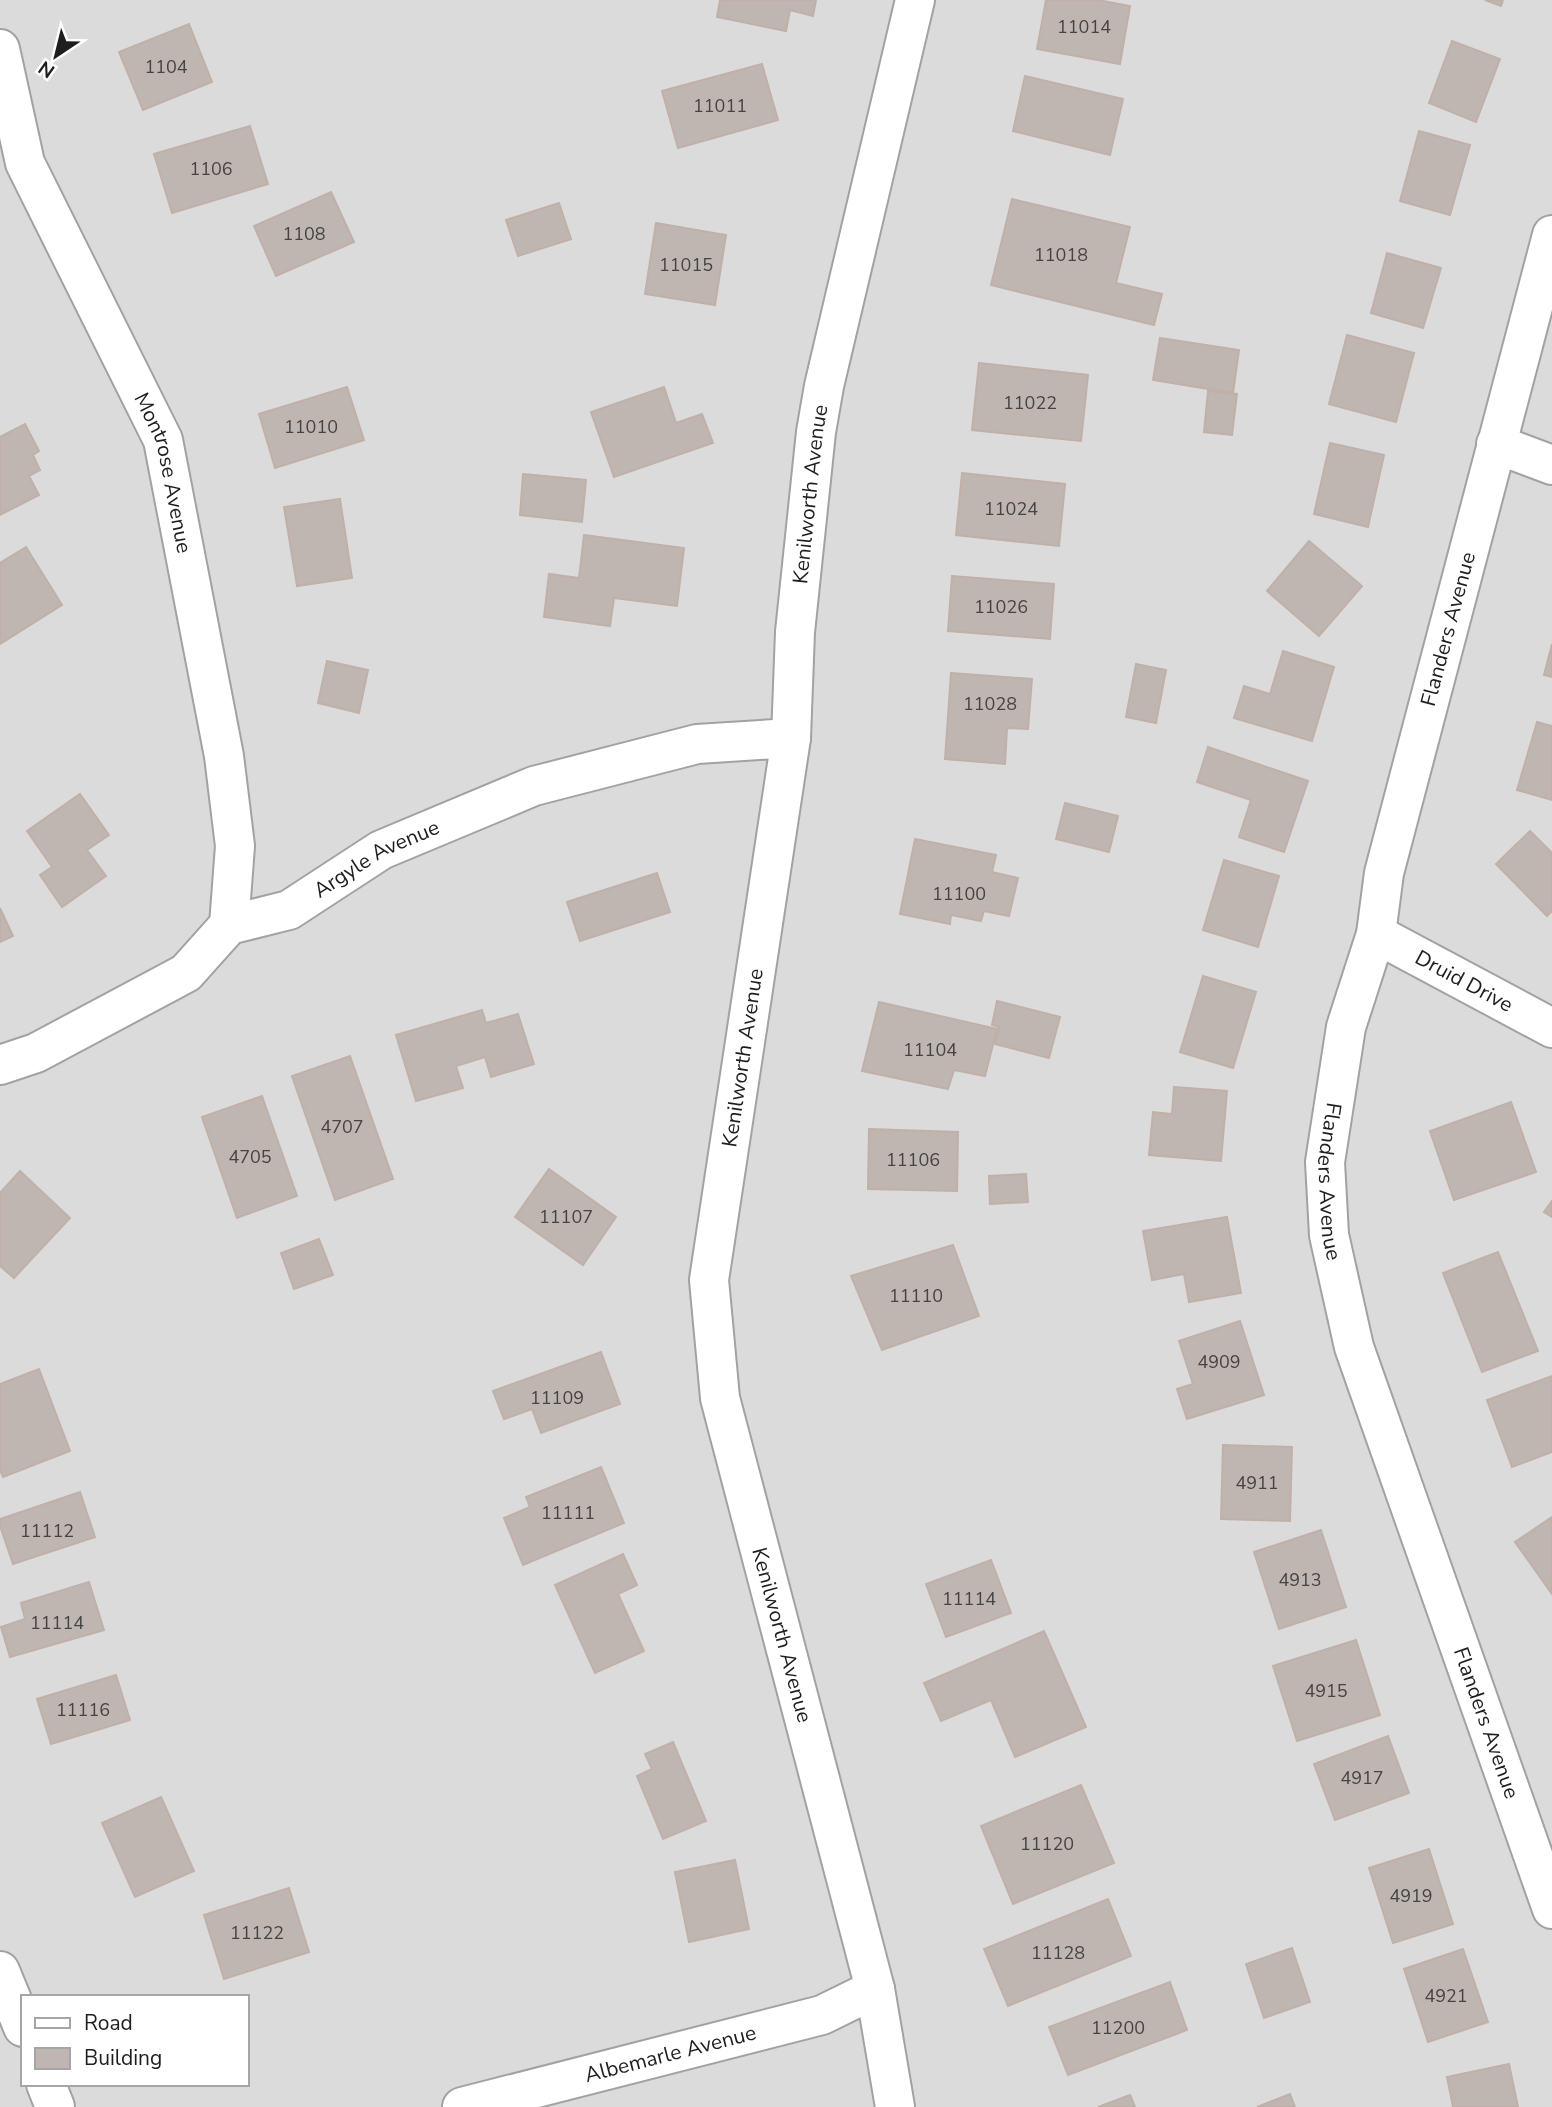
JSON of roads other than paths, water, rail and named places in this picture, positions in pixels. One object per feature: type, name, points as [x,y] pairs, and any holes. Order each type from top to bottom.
[{"type":"street","name":"Kenilworth Avenue","points":[[895,2107],[875,1989],[719,1398],[709,1280],[791,738],[796,632],[816,432],[824,386],[915,0]]},
{"type":"street","name":"Montrose Avenue","points":[[0,50],[25,163],[163,440],[224,756],[235,846],[229,925]]},
{"type":"street","name":"Flanders Avenue","points":[[1552,235],[1384,873],[1376,934],[1346,1027],[1325,1162],[1329,1235],[1354,1348],[1552,1909]]},
{"type":"street","points":[[1496,444],[1552,465]]},
{"type":"street","name":"Argyle Avenue","points":[[229,925],[289,910],[381,850],[534,786],[697,744],[791,738]]},
{"type":"street","points":[[0,1065],[36,1053],[186,973],[229,925]]},
{"type":"street","name":"Druid Drive","points":[[1376,934],[1552,1028]]},
{"type":"street","points":[[0,1971],[21,2022]]},
{"type":"street","name":"Albemarle Avenue","points":[[462,2107],[822,2015],[875,1989]]},
{"type":"street","points":[[47,2086],[55,2107]]}]
